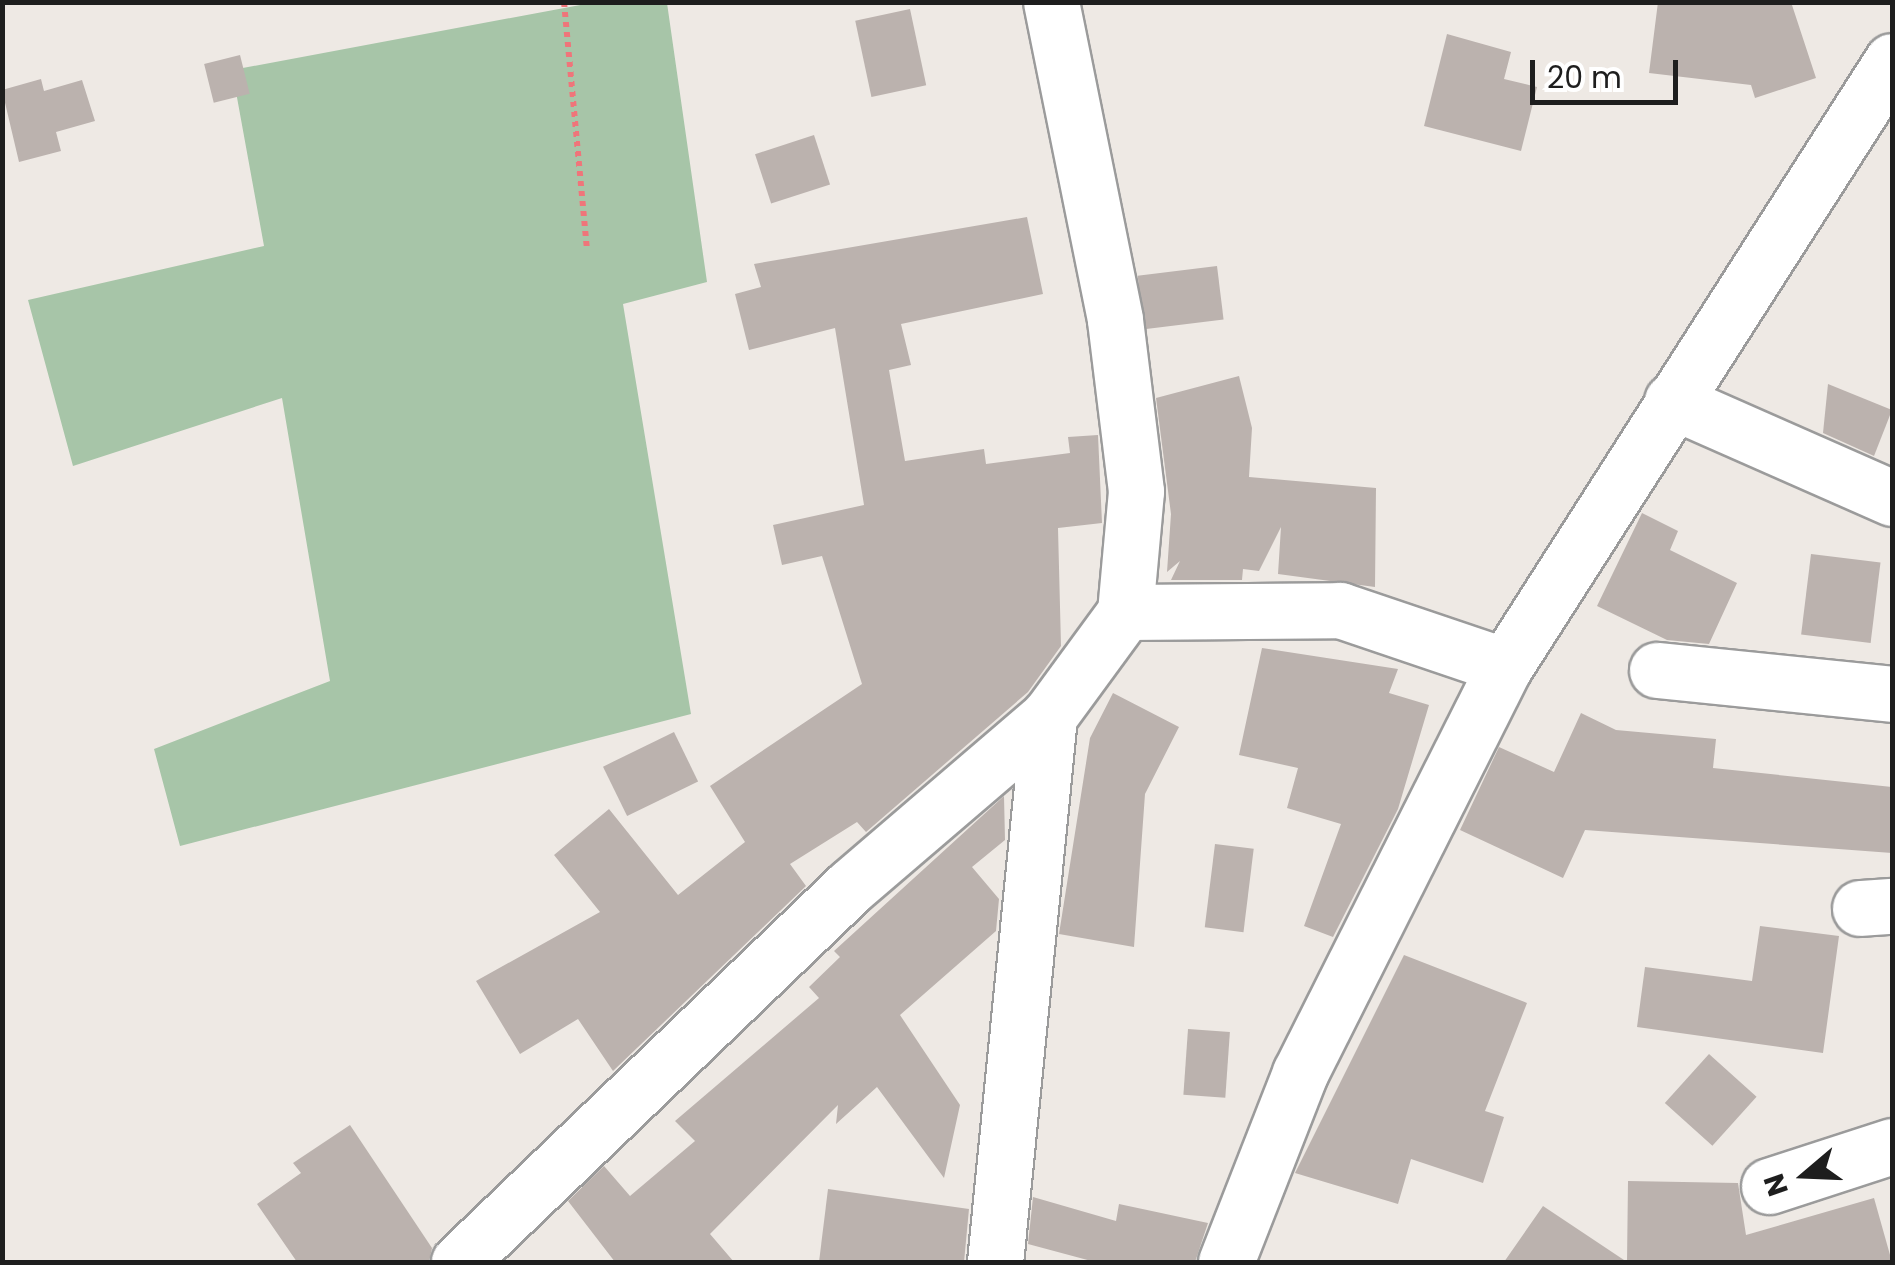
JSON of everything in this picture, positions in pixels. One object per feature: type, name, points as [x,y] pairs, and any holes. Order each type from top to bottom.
[{"type":"street","points":[[459,1262],[851,886],[1048,716],[1125,612],[1136,491],[1114,319],[1051,2]]},
{"type":"street","points":[[1226,1262],[1300,1073],[1505,666],[1892,62]]},
{"type":"street","points":[[1672,401],[1892,498]]},
{"type":"street","points":[[1125,612],[1340,610],[1505,666]]},
{"type":"street","points":[[1656,670],[1892,694]]},
{"type":"street","points":[[995,1262],[1048,716]]},
{"type":"street","points":[[1769,1186],[1892,1146]]},
{"type":"path","points":[[564,2],[588,248]]},
{"type":"green space","points":[[591,3],[667,3],[707,282],[623,304],[691,714],[180,846],[154,749],[330,681],[282,398],[73,466],[28,300],[264,246],[232,70]]},
{"type":"building","points":[[1658,2],[1791,2],[1816,78],[1755,98],[1751,85],[1649,73]]},
{"type":"building","points":[[910,9],[926,85],[871,97],[855,21]]},
{"type":"building","points":[[1447,34],[1511,52],[1504,79],[1537,87],[1521,151],[1424,126]]},
{"type":"building","points":[[240,55],[250,94],[214,103],[204,64]]},
{"type":"building","points":[[41,79],[44,91],[82,80],[95,121],[56,132],[61,151],[19,162],[2,90]]},
{"type":"building","points":[[814,135],[830,184],[771,204],[755,154]]},
{"type":"building","points":[[1027,217],[1043,294],[901,324],[911,365],[889,370],[905,461],[984,449],[986,464],[1070,453],[1068,437],[1098,435],[1102,523],[1058,528],[1061,646],[1028,692],[866,832],[857,822],[790,864],[806,886],[613,1071],[578,1019],[520,1054],[476,981],[600,912],[554,855],[609,809],[678,895],[745,842],[710,786],[862,684],[822,556],[782,565],[773,525],[864,505],[835,328],[749,350],[735,294],[761,287],[754,264]]},
{"type":"building","points":[[1217,266],[1224,320],[1144,329],[1138,276]]},
{"type":"building","points":[[1239,376],[1252,428],[1249,477],[1376,488],[1375,587],[1278,574],[1281,527],[1259,571],[1243,569],[1242,580],[1171,580],[1180,561],[1167,572],[1171,514],[1156,398]]},
{"type":"building","points":[[1828,384],[1892,410],[1874,456],[1823,433]]},
{"type":"building","points":[[1642,513],[1678,531],[1670,550],[1737,583],[1709,644],[1667,640],[1597,606]]},
{"type":"building","points":[[1811,554],[1880,563],[1871,643],[1801,634]]},
{"type":"building","points":[[1262,648],[1398,669],[1389,693],[1429,705],[1398,809],[1333,937],[1304,926],[1341,824],[1287,808],[1298,768],[1239,755]]},
{"type":"building","points":[[1113,693],[1179,727],[1145,794],[1134,947],[1059,934],[1090,738]]},
{"type":"building","points":[[1581,713],[1616,730],[1716,739],[1713,768],[1892,787],[1892,853],[1585,830],[1563,878],[1460,830],[1499,747],[1554,772]]},
{"type":"building","points":[[674,732],[698,781],[627,816],[603,767]]},
{"type":"building","points":[[1004,796],[1005,840],[972,867],[999,899],[996,931],[900,1015],[960,1105],[944,1178],[877,1087],[836,1124],[838,1105],[710,1234],[734,1262],[615,1262],[568,1201],[604,1166],[630,1196],[695,1141],[675,1121],[819,998],[809,987],[840,957],[834,951]]},
{"type":"building","points":[[1215,844],[1254,849],[1243,932],[1205,927]]},
{"type":"building","points":[[1760,926],[1839,936],[1823,1053],[1637,1027],[1645,967],[1752,981]]},
{"type":"building","points":[[1404,955],[1527,1003],[1485,1111],[1504,1117],[1483,1183],[1411,1159],[1398,1204],[1295,1173]]},
{"type":"building","points":[[1188,1029],[1230,1032],[1225,1098],[1183,1095]]},
{"type":"building","points":[[1709,1054],[1757,1097],[1712,1146],[1665,1103]]},
{"type":"building","points":[[350,1125],[432,1248],[429,1262],[297,1262],[257,1204],[301,1173],[293,1163]]},
{"type":"building","points":[[1628,1181],[1738,1183],[1746,1235],[1874,1198],[1892,1262],[1627,1262]]},
{"type":"building","points":[[828,1189],[969,1209],[964,1262],[819,1262]]},
{"type":"building","points":[[1033,1197],[1116,1221],[1119,1204],[1208,1223],[1195,1262],[1095,1262],[1028,1244]]},
{"type":"building","points":[[1543,1206],[1627,1262],[1504,1262]]}]
